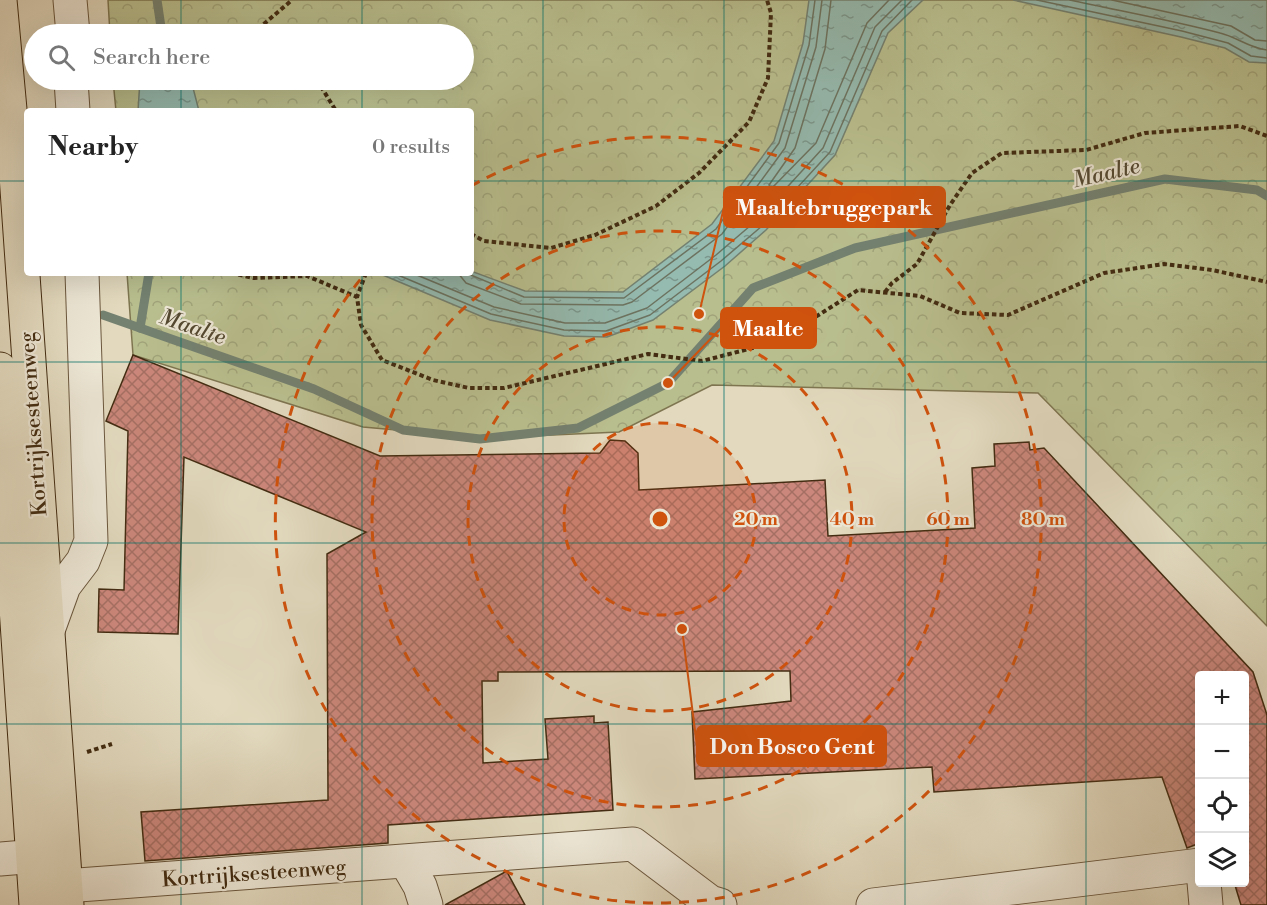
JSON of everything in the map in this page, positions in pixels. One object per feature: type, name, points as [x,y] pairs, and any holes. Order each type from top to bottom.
[{"type":"main road","name":"Kortrijksesteenweg","points":[[0,0],[16,175],[47,633],[48,855]]},
{"type":"main road","name":"Kortrijksesteenweg","points":[[0,369],[51,896]]},
{"type":"street","points":[[70,0],[72,24]]},
{"type":"street","points":[[72,90],[73,108]]},
{"type":"street","name":"Kortrijksesteenweg","points":[[47,633],[64,586],[83,561],[91,541],[82,276]]},
{"type":"street","name":"Kortrijksesteenweg","points":[[51,896],[406,862],[633,844],[710,902],[719,905]]},
{"type":"street","points":[[0,859],[48,855]]},
{"type":"street","points":[[406,862],[420,886],[426,905]]},
{"type":"street","points":[[873,905],[1195,866]]},
{"type":"street","points":[[1204,887],[1206,905]]},
{"type":"path","points":[[264,24],[292,0]]},
{"type":"path","points":[[474,236],[484,241],[551,248],[595,235],[656,206],[699,173],[749,122],[768,78],[771,13],[767,0]]},
{"type":"path","points":[[323,90],[334,108]]},
{"type":"path","points":[[884,293],[892,283],[917,264],[972,173],[1002,153],[1086,150],[1145,133],[1240,126],[1267,136]]},
{"type":"path","points":[[364,276],[357,297],[361,325],[382,360],[433,380],[470,388],[504,388],[648,354],[702,361],[776,342],[858,290],[920,296],[960,313],[1008,315],[1104,273],[1164,264],[1212,270],[1267,282]]},
{"type":"path","points":[[244,276],[253,278],[307,276],[357,297]]},
{"type":"green space","points":[[108,0],[1267,0],[1267,626],[1038,393],[712,385],[619,432],[486,438],[363,427],[133,355],[127,276],[474,276],[474,108],[116,108],[114,90],[474,90],[474,24],[109,24]]},
{"type":"water","points":[[809,0],[923,0],[888,33],[835,155],[766,230],[725,266],[653,320],[607,337],[564,336],[490,320],[385,276],[474,276],[474,272],[525,291],[623,292],[712,224],[774,141],[803,43]]},
{"type":"water","points":[[1013,0],[1267,0],[1267,63],[1249,62],[1225,48],[1181,37]]},
{"type":"water","points":[[139,90],[194,90],[198,108],[138,108]]},
{"type":"building","points":[[133,355],[380,456],[600,453],[610,440],[625,441],[638,453],[639,490],[825,480],[828,536],[975,528],[972,468],[995,466],[994,444],[1029,442],[1030,450],[1044,448],[1253,672],[1267,715],[1267,905],[1241,905],[1236,887],[1249,887],[1249,671],[1195,671],[1195,845],[1187,848],[1162,777],[934,792],[932,767],[695,779],[692,712],[791,701],[790,671],[498,672],[498,681],[482,681],[483,763],[548,759],[545,719],[594,716],[594,723],[608,722],[613,810],[388,825],[388,843],[145,861],[141,812],[328,800],[327,554],[366,532],[184,457],[178,634],[98,632],[99,589],[124,590],[128,431],[106,421]]},
{"type":"building","points":[[505,872],[525,905],[445,905]]},
{"type":"waterway","points":[[157,0],[161,24]]},
{"type":"waterway","name":"Maalte","points":[[103,315],[314,389],[403,430],[480,439],[578,428],[668,383],[753,288],[855,248],[1165,179],[1257,190],[1267,196]]},
{"type":"waterway","points":[[140,328],[149,276]]},
{"type":"place","name":"Maaltebruggepark","points":[[699,314]]},
{"type":"place","name":"Maalte","points":[[668,383]]},
{"type":"place","name":"Don Bosco Gent","points":[[682,629]]}]
